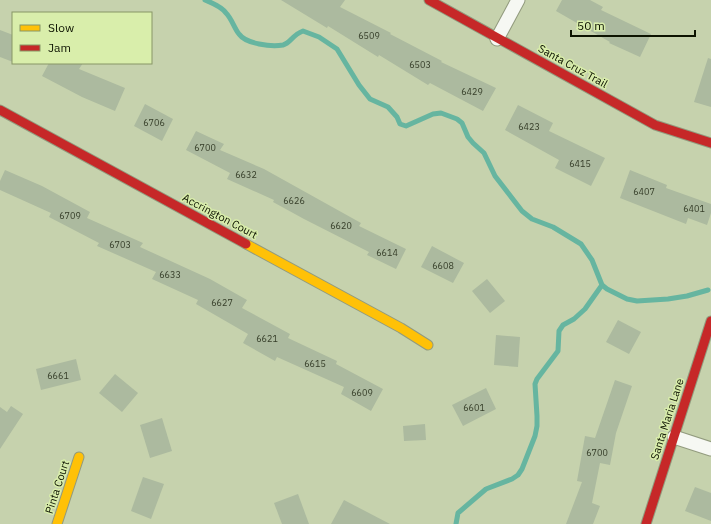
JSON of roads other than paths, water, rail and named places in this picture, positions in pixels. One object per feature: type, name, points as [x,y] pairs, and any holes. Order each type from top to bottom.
[{"type":"street","name":"Santa Cruz Trail","points":[[429,0],[497,39],[655,125],[711,143]]},
{"type":"street","points":[[497,39],[518,0]]},
{"type":"street","name":"Accrington Court","points":[[0,110],[401,328],[428,345]]},
{"type":"street","name":"Santa Maria Lane","points":[[646,524],[711,321]]},
{"type":"street","points":[[674,437],[711,449]]},
{"type":"street","name":"Pinta Court","points":[[57,524],[79,457]]},
{"type":"waterway","points":[[205,0],[222,8],[230,18],[239,34],[247,40],[253,42],[272,46],[283,45],[288,43],[296,35],[303,31],[319,37],[337,49],[359,85],[370,99],[388,107],[397,117],[400,124],[406,126],[433,114],[441,113],[457,119],[462,123],[468,137],[484,153],[495,176],[522,211],[532,219],[553,227],[581,244],[592,260],[602,285],[607,289],[627,299],[637,301],[668,299],[687,296],[708,290]]},
{"type":"waterway","points":[[456,524],[458,513],[486,489],[512,479],[518,475],[522,469],[535,436],[537,426],[535,384],[537,379],[558,351],[559,331],[563,325],[574,319],[585,309],[602,285]]}]
